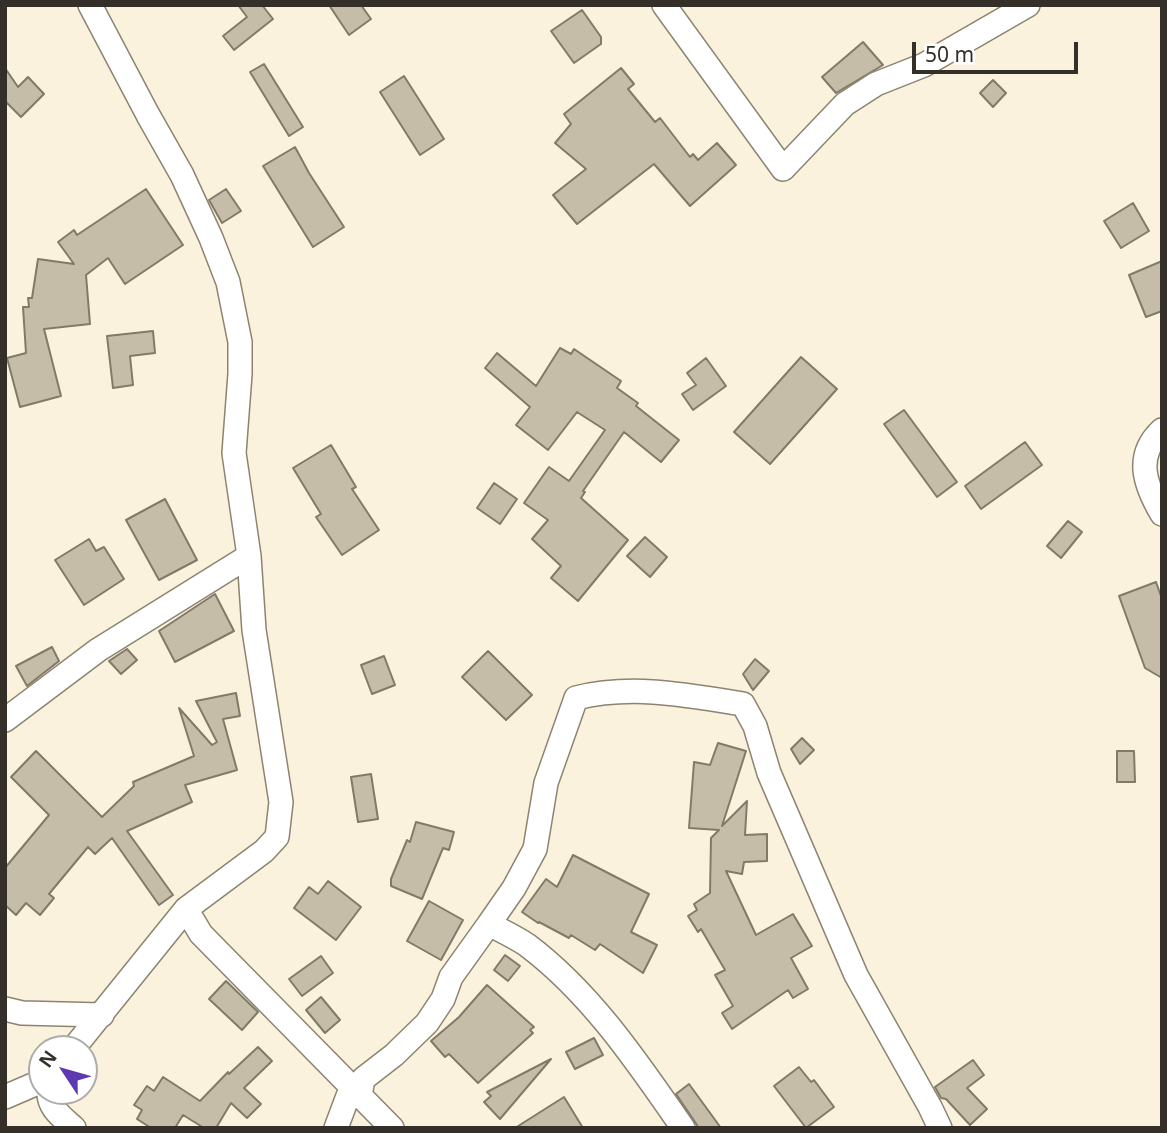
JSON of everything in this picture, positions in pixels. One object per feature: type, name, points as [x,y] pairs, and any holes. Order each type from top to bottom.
[{"type":"street","points":[[85,1035],[186,909],[264,850],[277,837],[281,802],[254,631],[249,556],[234,453],[240,342],[228,282],[182,175],[90,5]]},
{"type":"street","points":[[664,5],[783,169],[845,104],[876,83],[924,65],[1028,5]]},
{"type":"street","points":[[1162,430],[1145,452],[1145,471],[1162,514]]},
{"type":"street","points":[[5,720],[98,650],[249,556]]},
{"type":"street","points":[[360,1096],[363,1079],[394,1055],[427,1023],[443,999],[451,977],[514,888],[535,849],[546,783],[576,698],[623,690],[682,694],[743,704],[755,726],[769,773],[856,975],[940,1128]]},
{"type":"street","points":[[186,909],[201,934],[392,1128]]},
{"type":"street","points":[[489,924],[525,944],[550,965],[607,1024],[683,1128]]},
{"type":"street","points":[[5,1009],[22,1013],[102,1015]]},
{"type":"street","points":[[5,1097],[28,1086]]},
{"type":"street","points":[[336,1128],[348,1096],[360,1096]]},
{"type":"street","points":[[52,1105],[74,1128]]},
{"type":"building","points":[[238,5],[262,5],[273,19],[234,50],[223,36],[247,17]]},
{"type":"building","points":[[329,5],[361,5],[371,19],[349,35]]},
{"type":"building","points":[[582,10],[601,37],[601,44],[574,63],[551,31]]},
{"type":"building","points":[[863,42],[883,65],[836,93],[822,77]]},
{"type":"building","points":[[264,64],[303,127],[289,136],[250,72]]},
{"type":"building","points":[[5,68],[18,87],[28,77],[44,94],[21,117],[5,101]]},
{"type":"building","points":[[621,68],[634,84],[628,89],[655,122],[660,118],[690,157],[693,154],[698,160],[717,143],[736,165],[690,206],[654,164],[577,224],[553,195],[586,169],[555,143],[571,124],[564,114]]},
{"type":"building","points":[[404,76],[444,139],[420,155],[380,92]]},
{"type":"building","points":[[993,80],[1006,93],[993,107],[980,93]]},
{"type":"building","points":[[295,147],[344,227],[313,247],[263,166]]},
{"type":"building","points":[[146,189],[183,245],[125,284],[108,258],[86,275],[90,324],[44,329],[61,396],[20,407],[7,358],[26,353],[23,307],[29,307],[28,298],[32,298],[38,259],[74,264],[58,242],[74,230],[77,235]]},
{"type":"building","points":[[226,189],[241,211],[222,223],[209,200]]},
{"type":"building","points":[[1133,203],[1149,231],[1121,248],[1104,221]]},
{"type":"building","points":[[1162,261],[1162,311],[1146,317],[1129,275]]},
{"type":"building","points":[[153,331],[155,353],[130,356],[133,385],[113,388],[107,336]]},
{"type":"building","points":[[560,348],[571,354],[574,349],[621,381],[617,388],[679,440],[661,462],[624,432],[583,491],[585,492],[581,498],[628,540],[578,601],[551,578],[561,566],[532,539],[548,520],[524,503],[549,467],[569,481],[605,430],[577,412],[548,450],[516,425],[530,407],[485,368],[497,353],[536,386]]},
{"type":"building","points":[[801,357],[837,389],[770,464],[734,432]]},
{"type":"building","points":[[706,358],[726,386],[693,410],[682,394],[696,385],[687,373]]},
{"type":"building","points":[[904,410],[957,482],[937,497],[884,424]]},
{"type":"building","points":[[1025,442],[1042,465],[981,509],[965,486]]},
{"type":"building","points":[[331,445],[356,487],[352,489],[379,530],[342,555],[316,517],[321,514],[293,468]]},
{"type":"building","points":[[494,483],[517,499],[500,524],[477,508]]},
{"type":"building","points":[[165,499],[197,560],[159,580],[126,520]]},
{"type":"building","points":[[1068,521],[1082,532],[1061,558],[1047,546]]},
{"type":"building","points":[[645,537],[667,557],[650,577],[627,556]]},
{"type":"building","points":[[89,539],[96,551],[104,547],[124,579],[84,605],[55,560]]},
{"type":"building","points":[[1156,582],[1162,599],[1162,678],[1145,668],[1119,596]]},
{"type":"building","points":[[215,594],[234,631],[175,662],[159,631]]},
{"type":"building","points":[[52,647],[59,661],[27,686],[16,666]]},
{"type":"building","points":[[127,649],[137,660],[121,674],[109,661]]},
{"type":"building","points":[[488,651],[532,695],[506,720],[462,677]]},
{"type":"building","points":[[384,656],[395,685],[372,694],[361,665]]},
{"type":"building","points":[[755,659],[769,671],[753,690],[743,674]]},
{"type":"building","points":[[236,693],[240,716],[223,719],[237,770],[185,785],[192,802],[127,831],[173,895],[159,905],[112,838],[95,854],[88,847],[49,894],[54,898],[40,915],[26,903],[16,915],[5,905],[5,868],[49,815],[11,777],[36,751],[102,817],[134,786],[133,782],[194,756],[179,708],[212,745],[217,742],[196,701]]},
{"type":"building","points":[[802,738],[814,750],[800,764],[791,749]]},
{"type":"building","points":[[718,743],[746,751],[722,826],[747,801],[745,835],[767,834],[767,861],[744,862],[742,874],[726,871],[756,935],[793,914],[812,946],[791,958],[808,989],[793,998],[788,990],[732,1029],[722,1013],[733,1006],[715,975],[725,970],[701,929],[698,932],[688,916],[697,910],[694,904],[710,893],[711,838],[719,830],[689,828],[694,762],[710,765]]},
{"type":"building","points":[[1117,751],[1134,751],[1135,782],[1117,782]]},
{"type":"building","points":[[371,774],[378,819],[358,822],[351,777]]},
{"type":"building","points":[[416,822],[454,832],[449,850],[443,848],[422,899],[391,886],[391,879],[407,840],[410,842]]},
{"type":"building","points":[[573,855],[649,894],[631,932],[657,945],[643,973],[600,944],[595,950],[571,935],[569,938],[538,923],[522,912],[546,879],[557,887]]},
{"type":"building","points":[[328,881],[361,907],[336,940],[294,908],[309,887],[318,894]]},
{"type":"building","points":[[429,901],[463,920],[441,960],[407,941]]},
{"type":"building","points":[[505,955],[520,966],[508,981],[494,970]]},
{"type":"building","points":[[321,956],[333,973],[302,996],[289,979]]},
{"type":"building","points":[[226,981],[258,1012],[242,1030],[209,999]]},
{"type":"building","points":[[487,985],[534,1027],[530,1030],[533,1033],[478,1083],[449,1054],[445,1057],[431,1041],[459,1017]]},
{"type":"building","points":[[321,997],[340,1020],[325,1033],[306,1010]]},
{"type":"building","points":[[594,1038],[603,1055],[575,1069],[566,1052]]},
{"type":"building","points":[[258,1047],[272,1061],[244,1088],[261,1104],[247,1118],[231,1103],[216,1128],[204,1128],[183,1115],[175,1128],[151,1128],[137,1119],[142,1110],[134,1105],[147,1086],[154,1091],[163,1077],[200,1101],[228,1072],[229,1074]]},
{"type":"building","points":[[551,1059],[500,1119],[484,1102],[491,1096],[487,1092]]},
{"type":"building","points":[[973,1060],[984,1075],[967,1088],[987,1109],[970,1125],[946,1099],[941,1098],[935,1087]]},
{"type":"building","points":[[799,1067],[811,1082],[814,1080],[834,1107],[806,1128],[774,1086]]},
{"type":"building","points":[[689,1084],[721,1128],[698,1128],[676,1094]]},
{"type":"building","points":[[564,1097],[583,1128],[515,1128]]}]
